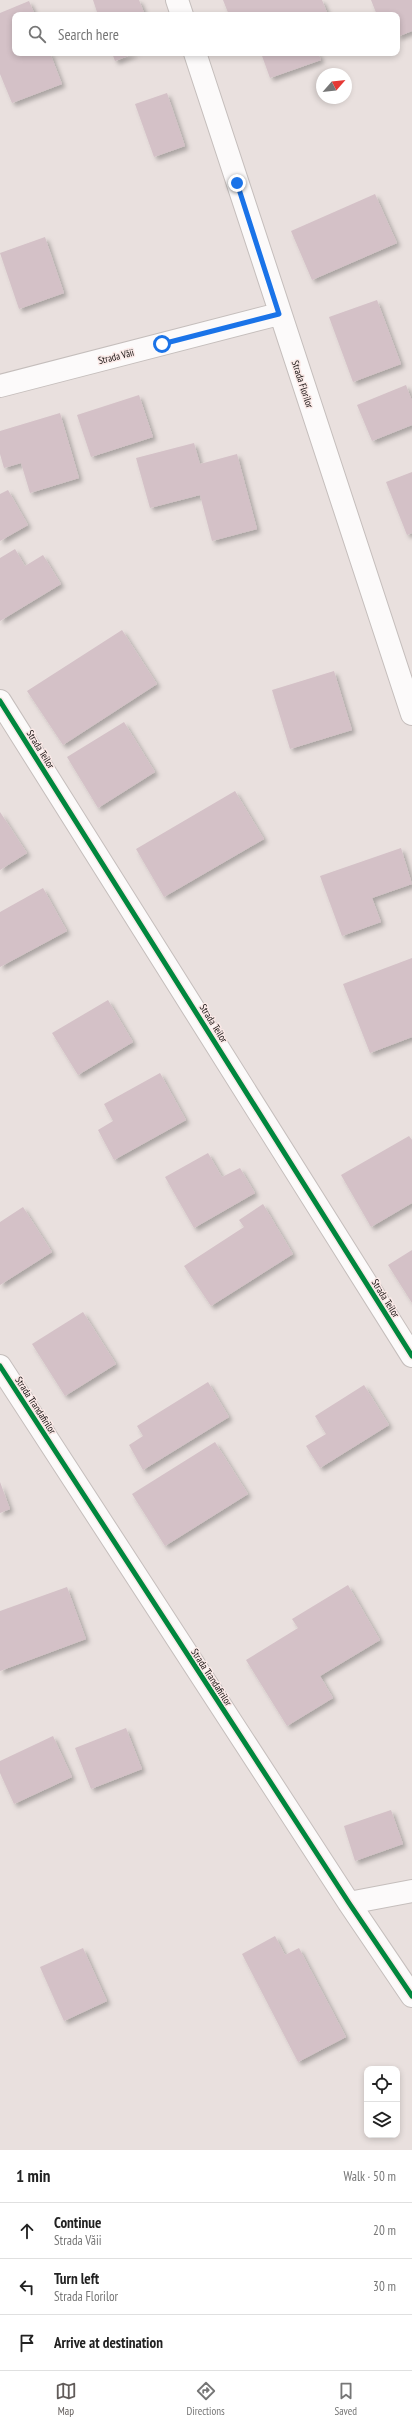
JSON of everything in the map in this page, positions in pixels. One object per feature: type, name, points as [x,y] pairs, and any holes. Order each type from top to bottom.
[{"type":"street","points":[[178,0],[181,12]]},
{"type":"street","name":"Strada Florilor","points":[[196,56],[279,314],[412,714]]},
{"type":"street","name":"Strada Văii","points":[[0,386],[279,314]]},
{"type":"street","name":"Strada Teilor","points":[[0,701],[412,1356]]},
{"type":"street","name":"Strada Trandafirilor","points":[[0,1366],[349,1903],[412,1996]]},
{"type":"street","points":[[349,1903],[412,1890]]},
{"type":"building","points":[[93,0],[139,0],[144,12],[97,12]]},
{"type":"building","points":[[223,0],[322,0],[327,12],[228,12]]},
{"type":"building","points":[[371,0],[412,0],[412,31],[400,36],[400,12],[376,12]]},
{"type":"building","points":[[29,1],[34,12],[12,12],[12,56],[51,56],[62,84],[12,103],[0,74],[0,13]]},
{"type":"building","points":[[113,56],[128,56],[115,61]]},
{"type":"building","points":[[262,56],[319,56],[321,60],[270,78]]},
{"type":"building","points":[[167,93],[185,146],[154,157],[135,104]]},
{"type":"building","points":[[375,194],[397,243],[312,280],[291,231]]},
{"type":"building","points":[[45,237],[64,293],[19,309],[0,253]]},
{"type":"building","points":[[377,300],[401,364],[353,382],[329,317]]},
{"type":"building","points":[[406,385],[412,401],[412,425],[372,441],[357,405]]},
{"type":"building","points":[[139,395],[153,437],[91,457],[77,415]]},
{"type":"building","points":[[60,413],[79,478],[30,493],[21,463],[4,468],[0,454],[0,431]]},
{"type":"building","points":[[194,443],[200,464],[237,454],[257,529],[212,541],[200,495],[150,508],[136,458]]},
{"type":"building","points":[[412,472],[412,533],[407,535],[386,482]]},
{"type":"building","points":[[8,490],[28,525],[0,541],[0,494]]},
{"type":"building","points":[[15,549],[25,566],[43,555],[61,584],[0,621],[0,558]]},
{"type":"building","points":[[122,630],[157,684],[63,745],[27,691]]},
{"type":"building","points":[[334,671],[352,730],[290,749],[272,690]]},
{"type":"building","points":[[124,722],[155,772],[98,808],[67,757]]},
{"type":"building","points":[[235,791],[264,839],[164,897],[136,849]]},
{"type":"building","points":[[0,812],[27,853],[0,870]]},
{"type":"building","points":[[401,848],[412,884],[372,898],[381,922],[342,936],[320,876]]},
{"type":"building","points":[[43,888],[67,931],[0,967],[0,912]]},
{"type":"building","points":[[412,958],[412,1037],[370,1053],[343,984]]},
{"type":"building","points":[[108,1000],[133,1042],[78,1075],[52,1033]]},
{"type":"building","points":[[160,1073],[186,1120],[114,1160],[98,1130],[113,1121],[104,1104]]},
{"type":"building","points":[[409,1136],[412,1140],[412,1203],[371,1227],[341,1175]]},
{"type":"building","points":[[208,1153],[222,1177],[240,1168],[255,1193],[194,1228],[165,1177]]},
{"type":"building","points":[[263,1204],[293,1254],[211,1306],[184,1266],[244,1227],[239,1220]]},
{"type":"building","points":[[23,1207],[52,1252],[0,1285],[0,1222]]},
{"type":"building","points":[[412,1250],[412,1303],[388,1265]]},
{"type":"building","points":[[83,1312],[116,1364],[65,1396],[32,1344]]},
{"type":"building","points":[[208,1382],[229,1417],[143,1470],[129,1445],[143,1436],[137,1426]]},
{"type":"building","points":[[364,1385],[389,1425],[320,1468],[306,1446],[326,1434],[315,1416]]},
{"type":"building","points":[[215,1442],[248,1494],[165,1546],[132,1494]]},
{"type":"building","points":[[0,1482],[10,1509],[0,1513]]},
{"type":"building","points":[[348,1585],[380,1640],[320,1676],[333,1698],[287,1726],[246,1660],[298,1628],[292,1619]]},
{"type":"building","points":[[67,1587],[86,1639],[0,1671],[0,1611]]},
{"type":"building","points":[[126,1728],[142,1769],[91,1789],[75,1748]]},
{"type":"building","points":[[53,1736],[72,1777],[14,1804],[0,1773],[0,1761]]},
{"type":"building","points":[[391,1810],[403,1844],[355,1861],[344,1826]]},
{"type":"building","points":[[275,1936],[285,1955],[299,1948],[346,2037],[298,2062],[242,1954]]},
{"type":"building","points":[[83,1948],[107,2001],[64,2021],[40,1967]]},
{"type":"cycle path","points":[[0,701],[412,1356]]},
{"type":"cycle path","points":[[0,1366],[349,1903],[412,1996]]},
{"type":"route","points":[[162,344],[279,314],[237,183]]}]
